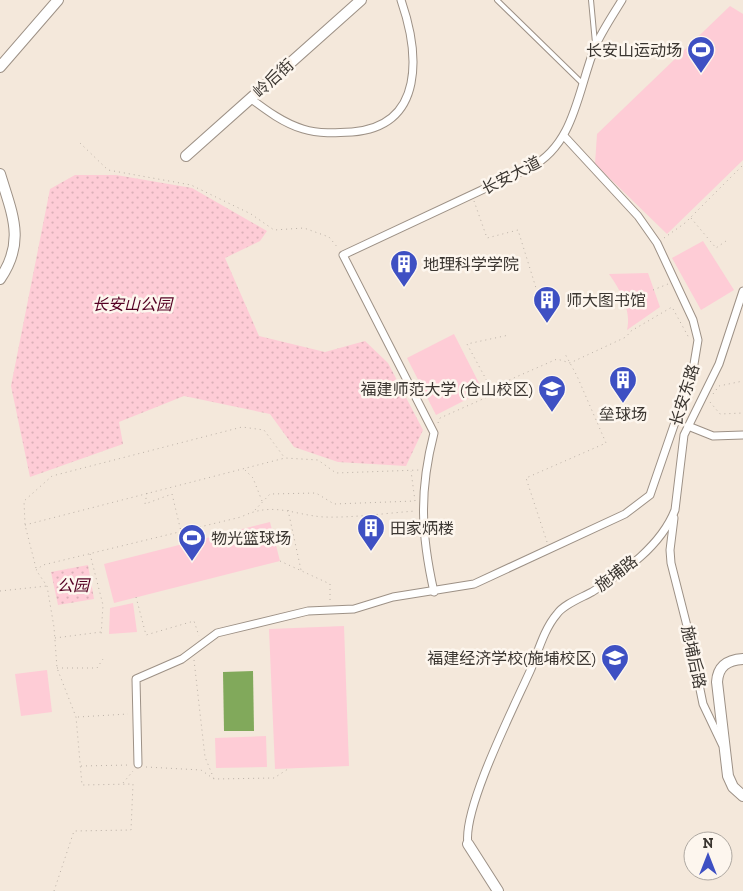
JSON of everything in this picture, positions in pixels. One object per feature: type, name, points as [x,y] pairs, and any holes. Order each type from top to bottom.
[{"type":"street","points":[[0,67],[58,0]]},
{"type":"street","name":"岭后街","points":[[186,156],[361,0]]},
{"type":"street","points":[[250,98],[279,118],[295,126],[330,134],[364,131],[394,117],[410,93],[414,60],[410,28],[401,0]]},
{"type":"street","name":"长安大道","points":[[343,255],[539,163],[552,153],[564,136],[596,46],[622,0]]},
{"type":"street","name":"长安东路","points":[[137,714],[136,679],[182,659],[217,633],[308,611],[354,609],[393,597],[434,592],[474,584],[625,514],[650,495],[693,370],[698,340],[693,320],[657,243],[638,216],[564,136]]},
{"type":"street","points":[[0,174],[16,233],[12,258],[0,279]]},
{"type":"street","points":[[343,255],[434,433],[425,469],[422,511],[434,592]]},
{"type":"street","name":"施埔路","points":[[468,844],[468,827],[476,797],[509,717],[554,619],[561,610],[615,576],[649,548],[668,526],[675,510],[681,444],[721,357],[743,291]]},
{"type":"street","points":[[688,426],[713,436],[743,435]]},
{"type":"street","name":"施埔后路","points":[[675,510],[670,550],[671,564],[705,709],[726,751],[728,776],[733,786],[743,796]]},
{"type":"street","points":[[726,751],[718,676],[720,668],[728,662],[743,659]]},
{"type":"street","points":[[137,714],[138,764]]},
{"type":"street","points":[[468,844],[498,891]]},
{"type":"lane","points":[[497,0],[582,83]]},
{"type":"lane","points":[[591,0],[596,46]]},
{"type":"path","points":[[80,143],[108,170],[191,185],[251,214],[274,230],[304,228],[329,236],[343,255]]},
{"type":"path","points":[[657,243],[690,218],[743,165]]},
{"type":"path","points":[[472,195],[487,238],[518,230],[536,288]]},
{"type":"path","points":[[690,218],[716,248],[726,240]]},
{"type":"path","points":[[654,290],[676,281]]},
{"type":"path","points":[[491,388],[557,360],[570,363],[626,337],[630,331],[672,307],[692,342],[698,340]]},
{"type":"path","points":[[434,433],[440,418],[494,394],[468,344],[509,335]]},
{"type":"path","points":[[549,550],[526,478],[606,444],[564,352]]},
{"type":"path","points":[[706,393],[714,394],[719,386],[743,381]]},
{"type":"path","points":[[706,393],[720,414],[743,413]]},
{"type":"path","points":[[54,891],[74,831],[131,830],[133,784],[82,785],[76,717],[57,668],[55,638],[47,586],[36,570],[25,525],[24,501],[52,476],[242,427],[264,430],[285,458]]},
{"type":"path","points":[[25,525],[285,458],[318,460],[336,473],[425,469]]},
{"type":"path","points":[[244,469],[253,478],[263,502]]},
{"type":"path","points":[[36,570],[43,565],[241,517],[254,510],[270,494],[316,493],[334,504],[415,501],[411,470]]},
{"type":"path","points":[[148,493],[146,504],[172,494],[184,544]]},
{"type":"path","points":[[254,510],[288,510],[323,517],[422,511]]},
{"type":"path","points":[[288,510],[301,570]]},
{"type":"path","points":[[90,554],[103,605],[101,636]]},
{"type":"path","points":[[280,561],[330,584],[331,610]]},
{"type":"path","points":[[0,591],[47,586]]},
{"type":"path","points":[[136,597],[146,635],[194,621],[201,644]]},
{"type":"path","points":[[55,638],[101,632]]},
{"type":"path","points":[[193,651],[205,757],[214,779]]},
{"type":"path","points":[[57,668],[97,668],[102,658]]},
{"type":"path","points":[[76,717],[137,714]]},
{"type":"path","points":[[122,784],[138,764]]},
{"type":"path","points":[[81,766],[138,764],[151,768],[201,770],[214,779],[274,778],[288,769]]},
{"type":"green space","name":"长安山运动场","points":[[730,6],[743,14],[743,160],[667,234],[595,164],[597,134]]},
{"type":"green space","name":"长安山公园","points":[[75,175],[116,175],[192,188],[267,231],[260,241],[225,258],[259,336],[325,352],[365,341],[388,363],[423,430],[406,466],[338,462],[294,447],[270,414],[184,396],[119,422],[123,444],[30,477],[11,386],[50,189]]},
{"type":"green space","points":[[703,241],[734,290],[701,310],[672,258]]},
{"type":"green space","points":[[648,273],[660,307],[627,330],[628,316],[624,301],[609,274]]},
{"type":"green space","points":[[454,334],[483,391],[436,415],[407,358]]},
{"type":"green space","name":"物光篮球场","points":[[270,522],[280,561],[114,603],[104,564]]},
{"type":"green space","name":"公园","points":[[88,565],[94,599],[58,605],[51,572]]},
{"type":"green space","points":[[133,603],[137,632],[109,634],[110,608]]},
{"type":"green space","points":[[344,626],[349,766],[275,769],[269,629]]},
{"type":"green space","points":[[47,670],[52,712],[21,716],[15,674]]},
{"type":"green space","points":[[266,736],[267,767],[216,768],[215,738]]},
{"type":"shaded area","points":[[253,671],[254,731],[224,731],[223,672]]},
{"type":"place","name":"长安山运动场","points":[[701,74]]},
{"type":"place","name":"地理科学学院","points":[[404,288]]},
{"type":"place","name":"师大图书馆","points":[[547,324]]},
{"type":"place","name":"垒球场","points":[[623,404]]},
{"type":"place","name":"福建师范大学 (仓山校区)","points":[[552,413]]},
{"type":"place","name":"田家炳楼","points":[[371,552]]},
{"type":"place","name":"物光篮球场","points":[[192,562]]},
{"type":"place","name":"福建经济学校(施埔校区)","points":[[615,682]]}]
